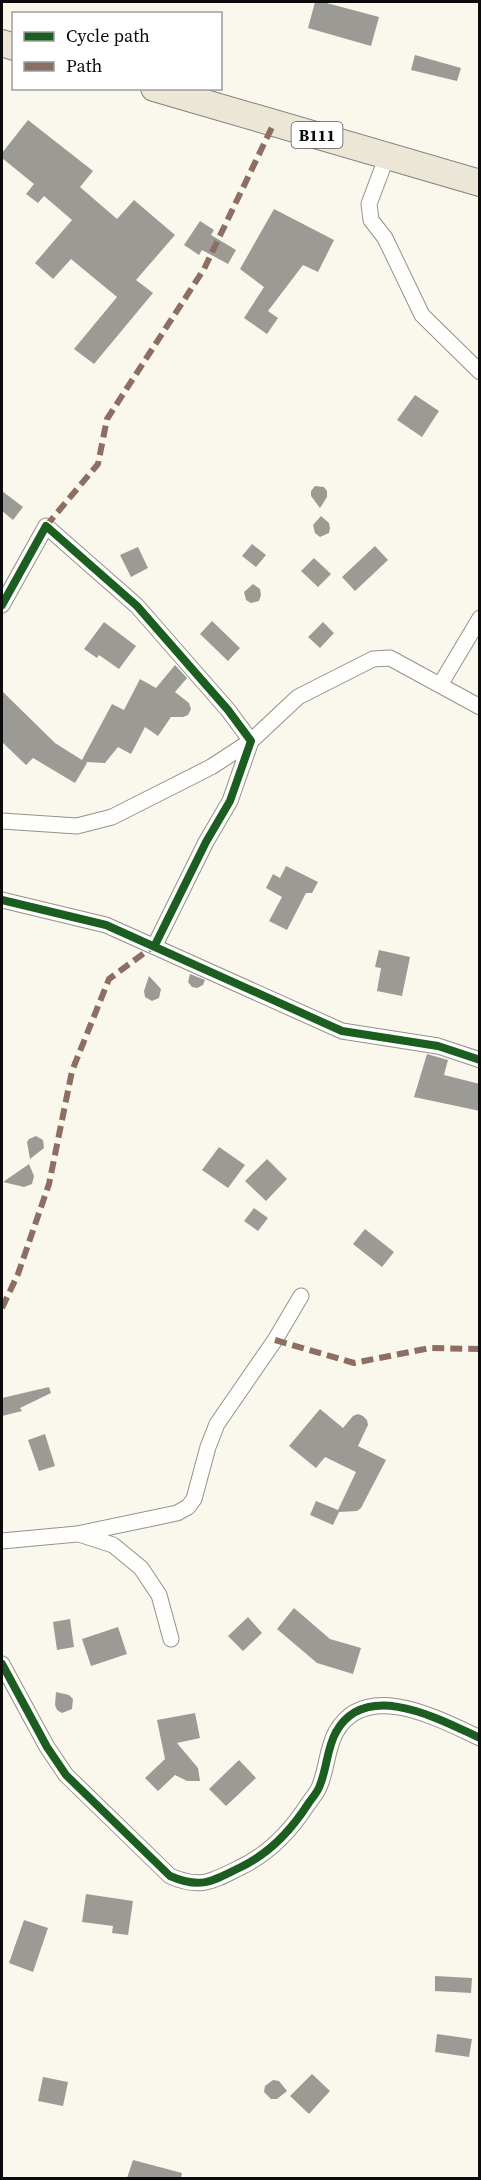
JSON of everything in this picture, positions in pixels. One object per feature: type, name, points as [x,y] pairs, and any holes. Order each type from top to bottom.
[{"type":"main road","name":"B111","points":[[161,90],[480,183]]},
{"type":"street","points":[[387,156],[369,204],[372,220],[385,238],[422,315],[480,372]]},
{"type":"street","points":[[2,605],[46,526],[137,606],[211,689],[250,741]]},
{"type":"street","points":[[440,685],[480,618]]},
{"type":"street","points":[[2,820],[77,826],[112,817],[211,767],[250,741],[298,697],[373,660],[390,658],[480,707]]},
{"type":"street","points":[[155,945],[206,842],[230,801],[250,741]]},
{"type":"street","points":[[2,900],[106,925],[155,945],[342,1031],[438,1046],[480,1060]]},
{"type":"street","points":[[2,1541],[77,1534],[177,1513],[188,1507],[194,1499],[208,1447],[217,1424],[275,1340],[301,1296]]},
{"type":"street","points":[[77,1534],[113,1545],[141,1568],[159,1595],[171,1639]]},
{"type":"street","points":[[2,1664],[47,1747],[66,1775],[170,1876],[187,1883],[211,1882],[259,1859],[294,1827],[320,1786],[334,1734],[344,1719],[359,1709],[394,1705],[422,1713],[480,1738]]},
{"type":"building","points":[[315,2],[323,2],[379,17],[371,46],[308,28]]},
{"type":"building","points":[[415,55],[461,68],[457,81],[411,70]]},
{"type":"building","points":[[28,120],[93,171],[80,187],[117,219],[134,200],[175,235],[136,280],[153,293],[94,364],[74,349],[117,297],[71,259],[53,279],[35,263],[72,220],[44,196],[38,203],[26,194],[34,184],[2,158],[2,153]]},
{"type":"building","points":[[274,209],[334,240],[318,272],[303,265],[268,311],[278,318],[267,334],[244,318],[264,287],[240,269]]},
{"type":"building","points":[[200,221],[214,230],[211,235],[236,250],[228,264],[202,250],[199,255],[184,245]]},
{"type":"building","points":[[415,395],[439,411],[422,437],[397,420]]},
{"type":"building","points":[[315,486],[324,487],[327,491],[327,497],[320,508],[311,496],[311,491]]},
{"type":"building","points":[[2,491],[23,507],[13,520],[2,511]]},
{"type":"building","points":[[321,516],[329,523],[330,528],[329,533],[320,537],[315,533],[313,525]]},
{"type":"building","points":[[252,544],[266,555],[256,567],[242,556]]},
{"type":"building","points":[[375,546],[388,560],[355,591],[342,577]]},
{"type":"building","points":[[138,547],[148,568],[131,577],[120,555]]},
{"type":"building","points":[[314,558],[331,574],[318,587],[301,571]]},
{"type":"building","points":[[253,584],[260,589],[261,595],[259,601],[251,603],[246,600],[244,592]]},
{"type":"building","points":[[212,621],[240,648],[228,661],[200,634]]},
{"type":"building","points":[[104,622],[136,646],[119,669],[99,655],[97,658],[84,649]]},
{"type":"building","points":[[323,622],[334,633],[320,648],[308,637]]},
{"type":"building","points":[[175,665],[187,678],[175,692],[189,703],[191,709],[188,715],[171,717],[158,736],[145,727],[131,754],[118,747],[105,763],[86,762],[75,783],[33,758],[26,765],[2,742],[2,691],[55,743],[82,760],[112,704],[124,710],[140,679],[156,688]]},
{"type":"building","points":[[286,866],[318,882],[312,893],[306,893],[287,930],[269,921],[282,897],[266,888],[273,874],[280,878]]},
{"type":"building","points":[[379,950],[410,957],[402,996],[377,991],[381,968],[375,967]]},
{"type":"building","points":[[190,974],[205,980],[203,985],[197,988],[192,987],[188,982]]},
{"type":"building","points":[[149,976],[161,989],[159,998],[152,1001],[145,997],[144,991]]},
{"type":"building","points":[[427,1054],[448,1060],[444,1075],[480,1084],[480,1111],[414,1097]]},
{"type":"building","points":[[36,1136],[43,1140],[44,1148],[30,1159],[27,1142]]},
{"type":"building","points":[[219,1147],[245,1165],[228,1188],[202,1170]]},
{"type":"building","points":[[267,1159],[287,1179],[266,1201],[245,1181]]},
{"type":"building","points":[[29,1164],[34,1176],[32,1184],[24,1187],[3,1182]]},
{"type":"building","points":[[254,1208],[268,1218],[258,1231],[244,1221]]},
{"type":"building","points":[[365,1229],[394,1252],[382,1267],[353,1244]]},
{"type":"building","points":[[49,1387],[51,1393],[20,1408],[22,1411],[2,1416],[2,1398]]},
{"type":"building","points":[[320,1409],[343,1428],[353,1416],[358,1414],[363,1416],[368,1425],[358,1446],[386,1460],[361,1508],[357,1511],[339,1512],[333,1525],[310,1515],[316,1501],[338,1510],[356,1472],[325,1457],[316,1468],[289,1446]]},
{"type":"building","points":[[45,1434],[55,1466],[39,1471],[28,1440]]},
{"type":"building","points":[[294,1608],[330,1639],[361,1648],[353,1674],[317,1663],[277,1629]]},
{"type":"building","points":[[248,1617],[262,1633],[243,1651],[228,1636]]},
{"type":"building","points":[[70,1619],[74,1647],[57,1650],[53,1622]]},
{"type":"building","points":[[118,1627],[127,1654],[91,1666],[82,1639]]},
{"type":"building","points":[[56,1692],[69,1695],[73,1699],[72,1709],[62,1713],[57,1710]]},
{"type":"building","points":[[195,1713],[200,1738],[177,1743],[198,1768],[200,1781],[187,1781],[175,1775],[158,1791],[145,1778],[165,1759],[157,1720]]},
{"type":"building","points":[[239,1760],[256,1778],[226,1806],[209,1789]]},
{"type":"building","points":[[86,1894],[133,1901],[128,1935],[112,1933],[113,1926],[82,1922]]},
{"type":"building","points":[[24,1920],[48,1928],[33,1972],[9,1963]]},
{"type":"building","points":[[435,1976],[472,1978],[471,1993],[435,1991]]},
{"type":"building","points":[[437,2034],[472,2039],[469,2057],[435,2052]]},
{"type":"building","points":[[312,2074],[330,2091],[309,2114],[290,2096]]},
{"type":"building","points":[[43,2077],[68,2082],[63,2106],[38,2101]]},
{"type":"building","points":[[273,2080],[279,2081],[287,2091],[277,2099],[271,2099],[264,2092],[265,2086]]},
{"type":"building","points":[[133,2160],[182,2173],[181,2178],[127,2178]]},
{"type":"marked path","points":[[46,526],[98,464],[107,419],[204,269],[274,123]]},
{"type":"marked path","points":[[2,1308],[18,1274],[49,1184],[72,1071],[109,979],[155,945]]},
{"type":"marked path","points":[[275,1340],[354,1363],[430,1348],[480,1349]]},
{"type":"cycle path","points":[[2,605],[46,526],[137,606],[228,710],[251,741],[230,801],[206,842],[155,945]]},
{"type":"cycle path","points":[[2,900],[106,925],[342,1031],[438,1046],[480,1060]]},
{"type":"cycle path","points":[[2,1664],[47,1747],[66,1775],[170,1876],[190,1882],[205,1882],[221,1877],[260,1856],[278,1841],[294,1824],[318,1790],[336,1732],[349,1716],[365,1708],[384,1706],[404,1708],[480,1738]]}]
